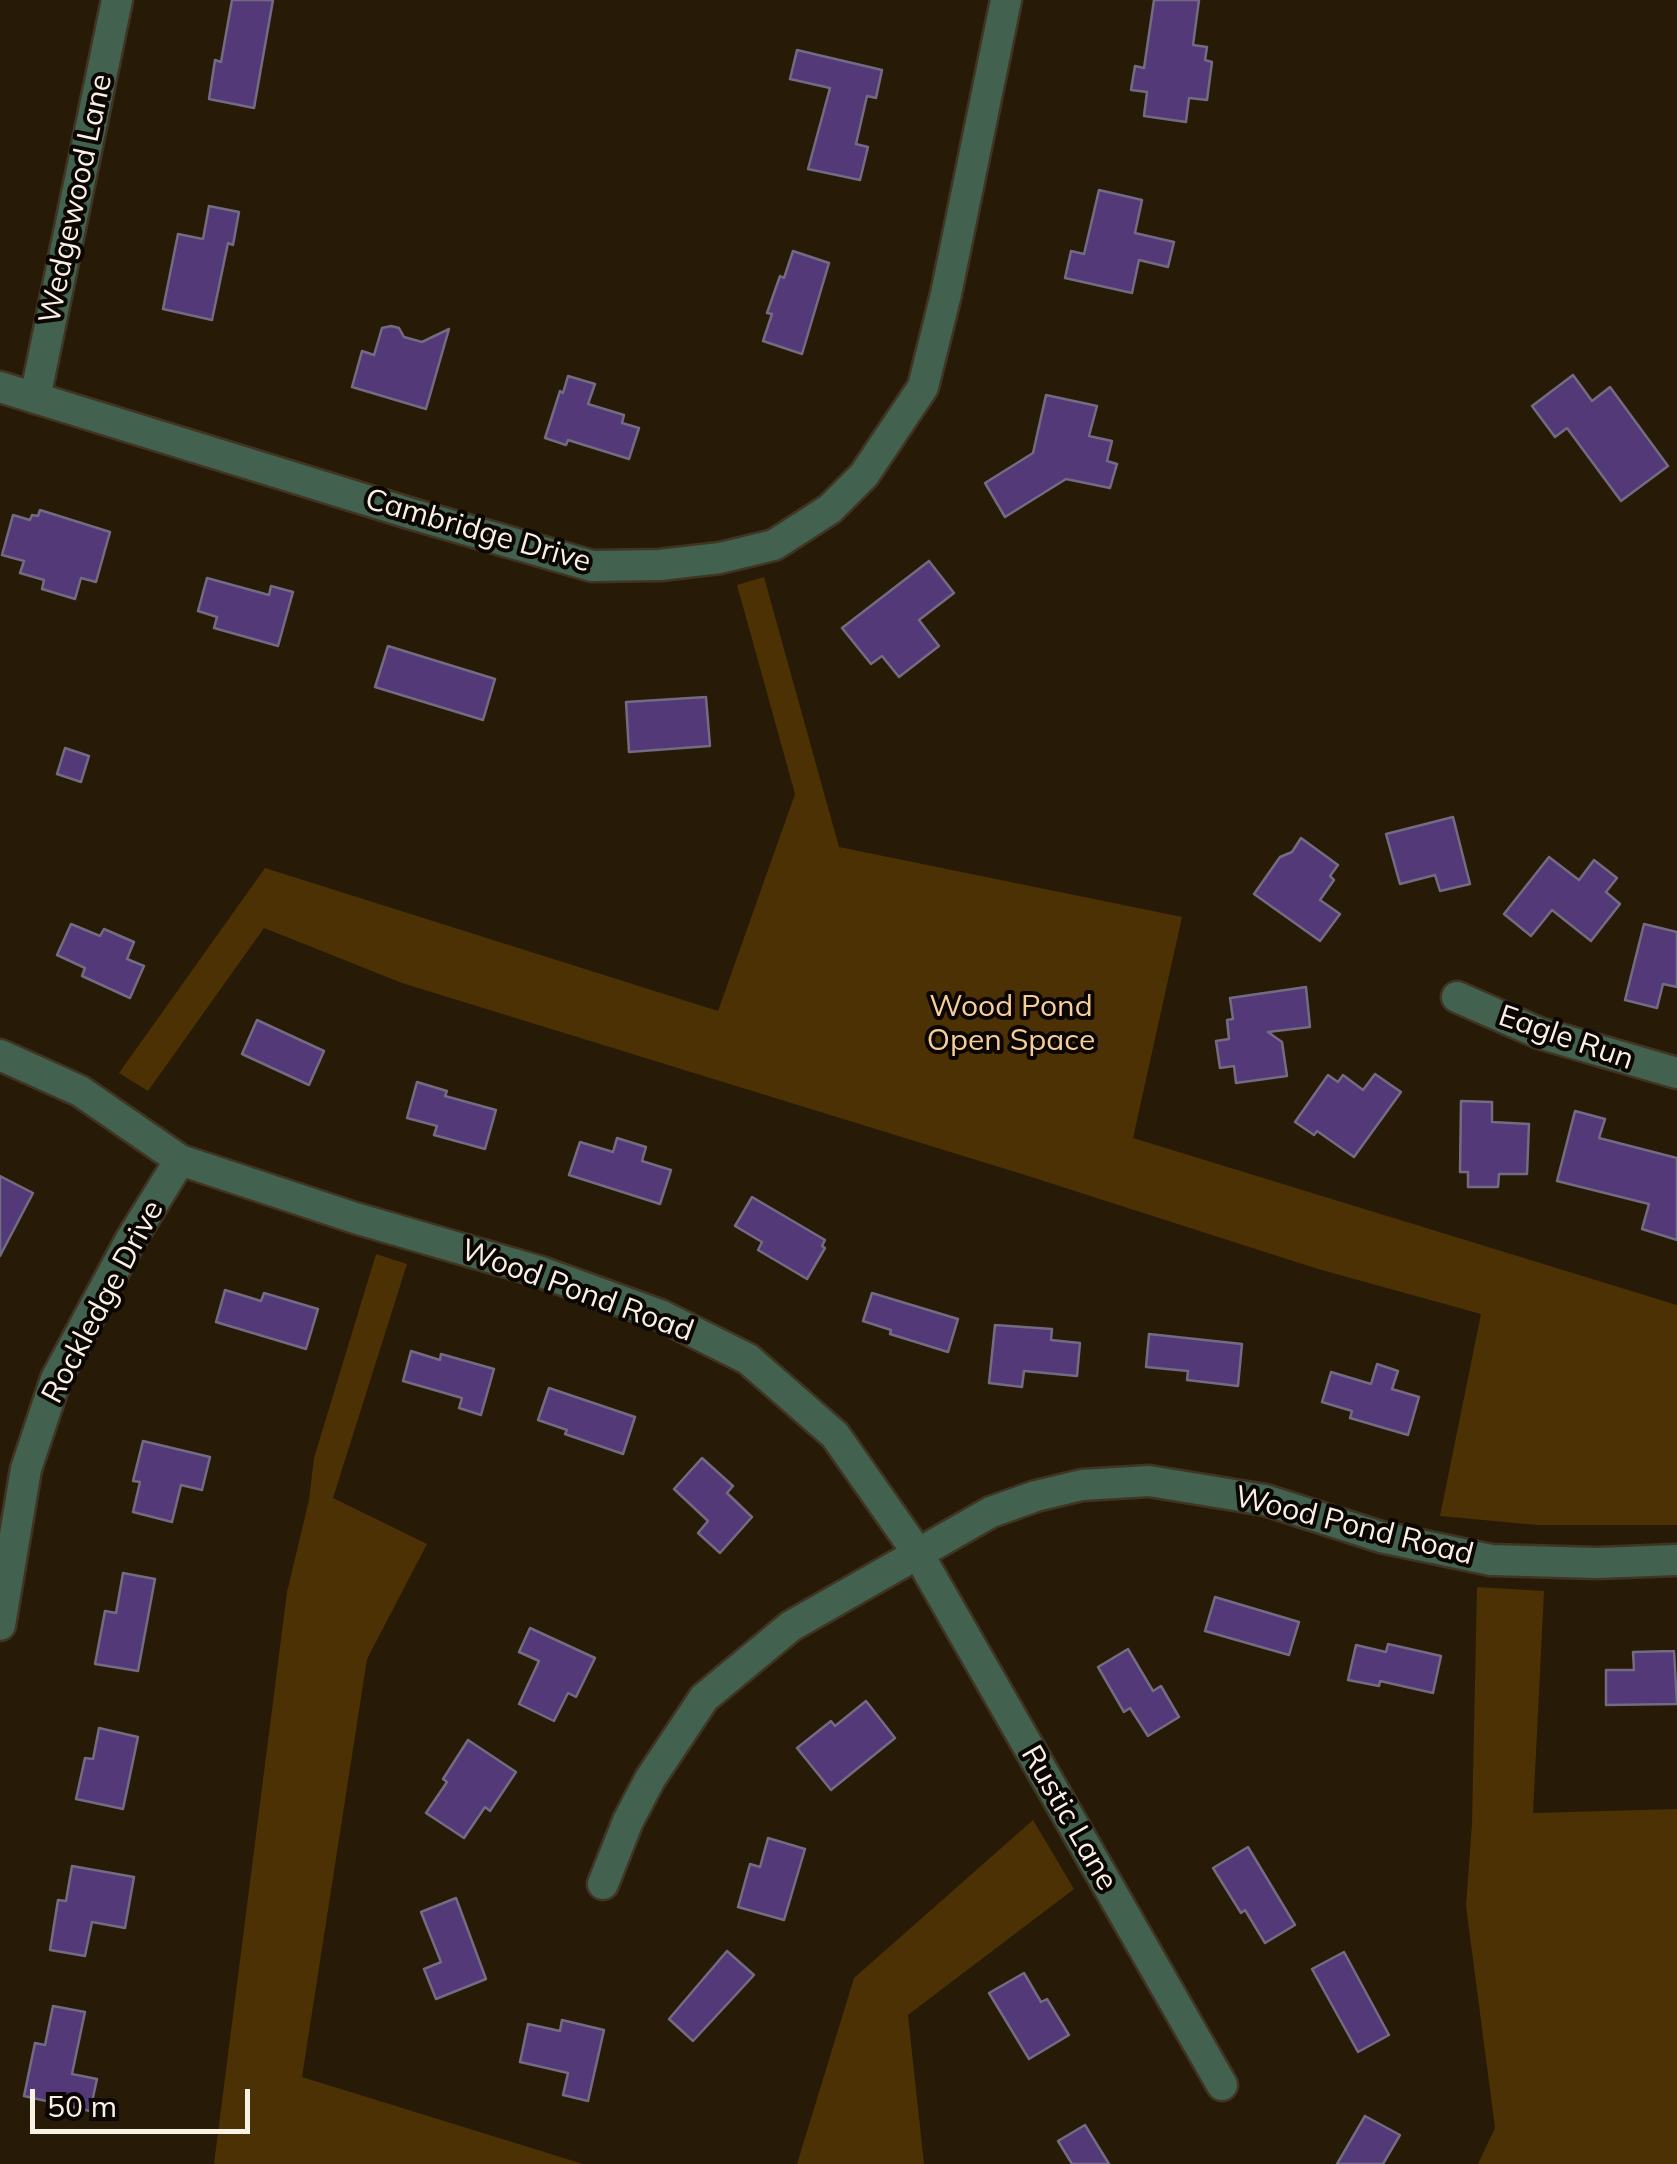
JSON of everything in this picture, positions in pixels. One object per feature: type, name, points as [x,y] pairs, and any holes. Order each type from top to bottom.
[{"type":"street","name":"Wedgewood Lane","points":[[35,398],[117,0]]},
{"type":"street","name":"Cambridge Drive","points":[[0,386],[592,566],[660,565],[720,558],[774,544],[830,509],[864,475],[923,386],[946,294],[1006,0]]},
{"type":"street","name":"Eagle Run","points":[[1457,998],[1539,1033],[1677,1073]]},
{"type":"street","name":"Wood Pond Road","points":[[0,1056],[80,1091],[180,1160],[355,1218],[541,1272],[660,1315],[748,1359],[835,1435],[917,1552],[990,1512],[1036,1496],[1082,1485],[1149,1481],[1265,1500],[1381,1536],[1491,1560],[1677,1560]]},
{"type":"street","name":"Rockledge Drive","points":[[0,1625],[26,1470],[56,1378],[130,1241],[180,1160]]},
{"type":"street","points":[[603,1884],[650,1779],[704,1698],[791,1626],[917,1552]]},
{"type":"street","name":"Rustic Lane","points":[[917,1552],[1222,2084]]},
{"type":"green space","name":"Wood Pond Open Space","points":[[764,577],[839,847],[1182,917],[1133,1138],[1677,1305],[1677,1525],[1537,1525],[1440,1516],[1481,1314],[1318,1269],[402,983],[264,928],[148,1091],[119,1073],[265,868],[718,1011],[795,794],[737,585]]},
{"type":"green space","points":[[376,1254],[407,1264],[333,1498],[427,1544],[367,1659],[302,2077],[583,2164],[214,2164],[287,1592],[309,1500],[314,1458]]},
{"type":"green space","points":[[1477,1587],[1544,1591],[1533,1813],[1677,1809],[1677,2164],[1478,2164],[1495,2128],[1466,1906],[1472,1824]]},
{"type":"green space","points":[[1033,1820],[1074,1889],[908,2015],[924,2164],[797,2164],[854,1978]]},
{"type":"building","points":[[232,0],[273,0],[254,108],[209,99],[215,60],[221,62]]},
{"type":"building","points":[[1154,0],[1199,0],[1193,45],[1207,47],[1205,60],[1212,62],[1207,100],[1189,98],[1186,122],[1144,116],[1147,92],[1131,90],[1135,66],[1144,68]]},
{"type":"building","points":[[797,50],[882,70],[876,98],[867,96],[856,144],[868,147],[860,180],[808,169],[830,88],[790,79]]},
{"type":"building","points":[[1099,190],[1142,200],[1135,233],[1174,242],[1168,267],[1139,260],[1132,293],[1065,278],[1071,251],[1084,254]]},
{"type":"building","points":[[209,206],[239,212],[233,245],[228,243],[212,320],[163,309],[178,234],[203,239]]},
{"type":"building","points":[[793,251],[829,263],[802,354],[763,341],[772,314],[767,313]]},
{"type":"building","points":[[382,328],[399,328],[404,337],[422,342],[449,329],[426,409],[352,387],[362,351],[374,355]]},
{"type":"building","points":[[1573,375],[1592,401],[1610,387],[1668,466],[1621,501],[1567,428],[1555,437],[1532,406]]},
{"type":"building","points":[[568,376],[595,384],[588,404],[624,415],[622,423],[639,428],[629,459],[568,440],[566,445],[545,438]]},
{"type":"building","points":[[1046,395],[1097,406],[1089,436],[1112,441],[1107,461],[1117,464],[1110,488],[1066,479],[1005,517],[985,483],[1033,453]]},
{"type":"building","points":[[40,510],[110,532],[96,582],[81,578],[75,599],[42,589],[44,580],[20,573],[24,561],[2,555],[13,515],[30,520]]},
{"type":"building","points":[[929,561],[954,593],[919,620],[939,646],[899,677],[882,656],[871,664],[842,628]]},
{"type":"building","points":[[207,578],[269,595],[271,586],[293,592],[278,646],[214,628],[217,617],[198,611]]},
{"type":"building","points":[[388,646],[495,679],[483,720],[375,687]]},
{"type":"building","points":[[706,697],[710,746],[629,752],[626,702]]},
{"type":"building","points":[[65,748],[89,756],[81,782],[57,774]]},
{"type":"building","points":[[1453,817],[1470,884],[1440,891],[1435,875],[1400,884],[1386,834]]},
{"type":"building","points":[[1301,838],[1338,865],[1330,876],[1334,880],[1320,900],[1340,914],[1320,941],[1254,894],[1280,857],[1292,852]]},
{"type":"building","points":[[1549,857],[1579,880],[1594,860],[1617,878],[1606,892],[1620,904],[1591,941],[1552,910],[1531,936],[1504,914]]},
{"type":"building","points":[[71,924],[100,936],[104,929],[134,942],[127,959],[144,966],[130,998],[82,976],[85,968],[57,955]]},
{"type":"building","points":[[1644,924],[1677,932],[1677,987],[1663,984],[1657,1008],[1625,1000]]},
{"type":"building","points":[[1306,987],[1310,1027],[1268,1032],[1282,1042],[1287,1076],[1236,1083],[1234,1066],[1220,1068],[1216,1041],[1229,1039],[1227,1020],[1233,1019],[1230,998]]},
{"type":"building","points":[[257,1020],[324,1051],[309,1085],[242,1054]]},
{"type":"building","points":[[1375,1074],[1401,1092],[1354,1157],[1317,1131],[1314,1135],[1295,1122],[1328,1075],[1338,1082],[1343,1075],[1363,1090]]},
{"type":"building","points":[[417,1082],[447,1091],[445,1096],[496,1110],[485,1149],[434,1135],[437,1126],[407,1118]]},
{"type":"building","points":[[1461,1101],[1492,1102],[1492,1122],[1529,1124],[1527,1174],[1499,1174],[1498,1187],[1468,1187],[1468,1172],[1460,1172]]},
{"type":"building","points":[[1575,1111],[1605,1119],[1599,1138],[1677,1158],[1677,1240],[1642,1229],[1649,1204],[1557,1181]]},
{"type":"building","points":[[617,1138],[646,1147],[642,1161],[671,1170],[660,1204],[569,1175],[580,1142],[613,1152]]},
{"type":"building","points":[[0,1176],[33,1193],[0,1256]]},
{"type":"building","points":[[752,1197],[825,1240],[825,1248],[807,1279],[758,1250],[762,1242],[735,1226]]},
{"type":"building","points":[[225,1290],[261,1301],[264,1293],[318,1309],[306,1349],[216,1322]]},
{"type":"building","points":[[872,1293],[958,1319],[948,1352],[863,1321]]},
{"type":"building","points":[[995,1325],[1052,1329],[1051,1340],[1080,1343],[1077,1376],[1024,1371],[1022,1387],[989,1383]]},
{"type":"building","points":[[1149,1334],[1242,1344],[1238,1386],[1187,1380],[1188,1371],[1146,1367]]},
{"type":"building","points":[[411,1351],[440,1360],[441,1354],[494,1369],[481,1415],[459,1408],[462,1398],[403,1381]]},
{"type":"building","points":[[1377,1364],[1398,1371],[1392,1389],[1419,1397],[1408,1435],[1350,1418],[1352,1411],[1322,1402],[1331,1372],[1371,1384]]},
{"type":"building","points":[[549,1388],[635,1417],[623,1454],[538,1420]]},
{"type":"building","points":[[143,1441],[210,1457],[202,1490],[181,1485],[172,1522],[133,1512],[140,1482],[133,1481]]},
{"type":"building","points":[[702,1458],[733,1486],[727,1493],[752,1517],[720,1553],[698,1533],[708,1521],[674,1489]]},
{"type":"building","points":[[123,1573],[155,1579],[138,1671],[95,1664],[105,1611],[116,1613]]},
{"type":"building","points":[[1215,1597],[1299,1622],[1289,1655],[1205,1631]]},
{"type":"building","points":[[530,1628],[595,1658],[576,1697],[568,1693],[554,1721],[519,1704],[539,1661],[519,1652]]},
{"type":"building","points":[[1388,1644],[1441,1656],[1433,1693],[1380,1681],[1379,1686],[1348,1680],[1356,1645],[1386,1652]]},
{"type":"building","points":[[1128,1649],[1153,1691],[1161,1686],[1179,1717],[1148,1736],[1130,1708],[1124,1712],[1098,1667]]},
{"type":"building","points":[[1674,1651],[1677,1704],[1606,1705],[1606,1670],[1634,1670],[1633,1652]]},
{"type":"building","points":[[866,1701],[895,1738],[831,1790],[797,1748],[831,1721],[835,1726]]},
{"type":"building","points":[[99,1728],[138,1737],[123,1809],[76,1799],[85,1758],[93,1759]]},
{"type":"building","points":[[468,1740],[516,1772],[490,1811],[485,1807],[464,1838],[426,1813]]},
{"type":"building","points":[[768,1838],[805,1849],[784,1920],[738,1907],[750,1864],[760,1867]]},
{"type":"building","points":[[1248,1847],[1295,1925],[1265,1943],[1213,1868]]},
{"type":"building","points":[[72,1866],[134,1877],[125,1928],[92,1922],[85,1956],[50,1950],[58,1900],[66,1901]]},
{"type":"building","points":[[456,1898],[486,1979],[436,1999],[424,1969],[441,1962],[421,1912]]},
{"type":"building","points":[[727,1951],[754,1975],[693,2041],[669,2019]]},
{"type":"building","points":[[1344,1952],[1389,2035],[1358,2052],[1312,1969]]},
{"type":"building","points":[[1024,1973],[1041,2002],[1047,1999],[1069,2035],[1029,2059],[989,1993]]},
{"type":"building","points":[[53,2006],[85,2012],[72,2074],[97,2079],[90,2111],[24,2096],[35,2043],[45,2045]]},
{"type":"building","points":[[562,2020],[604,2030],[588,2101],[563,2095],[568,2073],[520,2062],[528,2024],[560,2031]]},
{"type":"building","points":[[1365,2116],[1400,2135],[1383,2164],[1337,2164]]},
{"type":"building","points":[[1085,2125],[1109,2164],[1072,2164],[1058,2141]]}]
